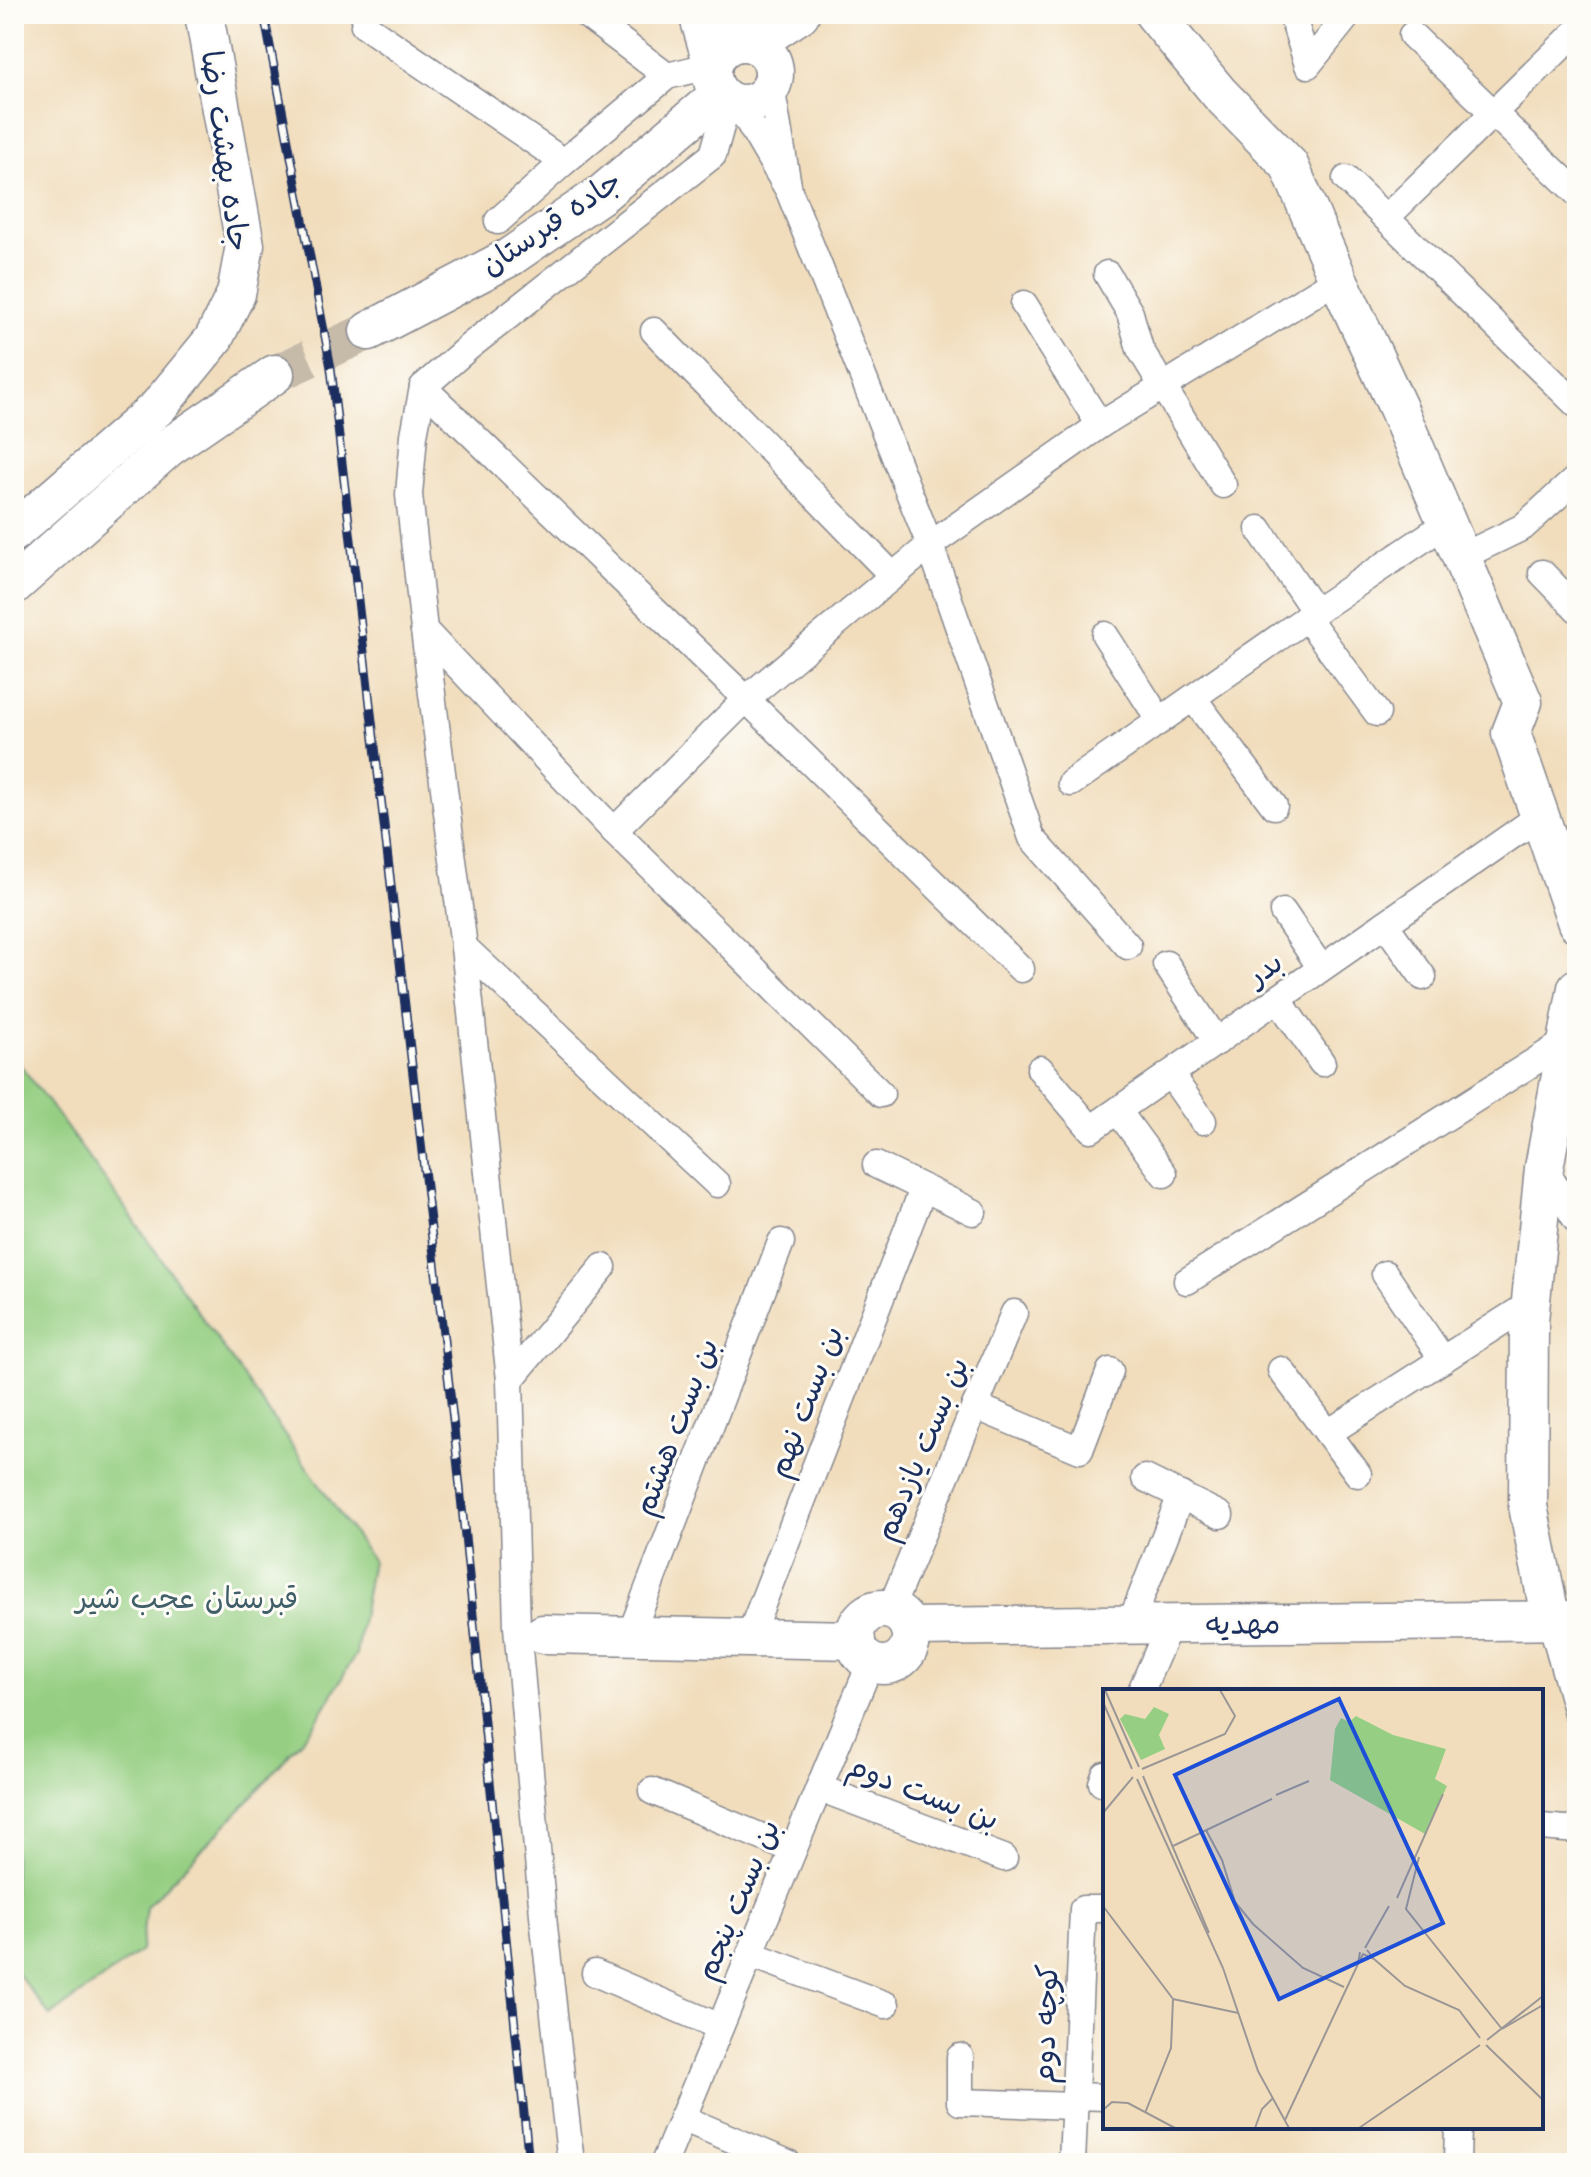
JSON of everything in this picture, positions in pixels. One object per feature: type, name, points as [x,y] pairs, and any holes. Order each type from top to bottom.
[{"type":"street","name":"جاده بهشت رضا","points":[[14,532],[158,407],[213,340],[236,294],[245,245],[204,14]]},
{"type":"street","points":[[585,14],[667,76],[758,101],[766,95],[818,14]]},
{"type":"street","points":[[698,14],[725,91],[789,191],[930,545],[1032,838],[1128,946]]},
{"type":"street","points":[[726,14],[770,57],[774,66],[773,81],[789,191]]},
{"type":"street","points":[[571,2163],[544,1926],[517,1627],[510,1380],[464,947],[409,495],[414,435],[423,387],[470,346],[713,155],[725,91],[717,56],[724,48],[744,42],[754,44],[800,14]]},
{"type":"street","points":[[1154,14],[1219,93],[1289,165],[1398,408],[1523,702],[1511,733],[1577,923]]},
{"type":"street","points":[[1292,15],[1308,65],[1349,14]]},
{"type":"street","points":[[364,25],[564,162]]},
{"type":"street","points":[[1386,218],[1577,31]]},
{"type":"street","points":[[1412,35],[1577,193]]},
{"type":"street","points":[[498,221],[667,76]]},
{"type":"street","name":"جاده قبرستان","points":[[369,331],[510,257],[603,193],[725,91]]},
{"type":"street","points":[[1346,179],[1577,405]]},
{"type":"street","points":[[1107,274],[1130,313],[1140,349],[1223,485]]},
{"type":"street","points":[[614,831],[746,699],[930,545],[1100,425],[1338,279]]},
{"type":"street","points":[[1024,304],[1100,425]]},
{"type":"street","points":[[654,331],[893,576]]},
{"type":"street","points":[[14,585],[169,447],[275,374]]},
{"type":"street","points":[[423,387],[1021,969]]},
{"type":"street","points":[[1071,783],[1311,615],[1454,540],[1523,527],[1577,478]]},
{"type":"street","points":[[1259,529],[1311,615],[1377,713]]},
{"type":"street","points":[[1542,573],[1577,609]]},
{"type":"street","points":[[424,630],[614,831],[881,1094]]},
{"type":"street","points":[[1105,635],[1160,721]]},
{"type":"street","points":[[1193,698],[1274,806]]},
{"type":"street","name":"بدر","points":[[1040,1069],[1091,1129],[1540,816]]},
{"type":"street","points":[[1283,912],[1321,968]]},
{"type":"street","points":[[1385,924],[1423,977]]},
{"type":"street","points":[[464,947],[717,1184]]},
{"type":"street","points":[[1166,964],[1217,1042]]},
{"type":"street","points":[[1577,988],[1567,1041],[1560,1181],[1529,1321],[1528,1506],[1564,1621],[1577,1713]]},
{"type":"street","points":[[1278,999],[1322,1063]]},
{"type":"street","points":[[1187,1281],[1567,1041]]},
{"type":"street","points":[[1170,1074],[1203,1121]]},
{"type":"street","points":[[1118,1111],[1164,1174]]},
{"type":"street","points":[[876,1165],[973,1212]]},
{"type":"street","points":[[1560,1181],[1577,1221]]},
{"type":"street","name":"بن بست نهم","points":[[749,1638],[923,1189]]},
{"type":"street","name":"بن بست هشتم","points":[[630,1636],[781,1242]]},
{"type":"street","points":[[510,1380],[603,1267]]},
{"type":"street","points":[[1385,1274],[1443,1360]]},
{"type":"street","points":[[1328,1433],[1531,1303]]},
{"type":"street","name":"بن بست یازدهم","points":[[900,1619],[975,1406],[1014,1313]]},
{"type":"street","points":[[1281,1370],[1358,1474]]},
{"type":"street","points":[[975,1406],[1080,1450],[1110,1371]]},
{"type":"street","points":[[1145,1478],[1220,1515]]},
{"type":"street","points":[[1130,1625],[1181,1495]]},
{"type":"street","points":[[543,1634],[749,1638],[864,1651],[881,1665],[899,1661],[910,1646],[911,1637],[900,1619]]},
{"type":"street","name":"مهدیه","points":[[900,1619],[1130,1625],[1564,1621]]},
{"type":"street","points":[[1142,1689],[1170,1624]]},
{"type":"street","name":"بن بست پنجم","points":[[664,2163],[819,1788],[864,1651]]},
{"type":"street","name":"بن بست دوم","points":[[819,1788],[1004,1858]]},
{"type":"street","points":[[652,1791],[793,1850]]},
{"type":"street","points":[[1543,1827],[1577,1830]]},
{"type":"street","name":"کوچه دوم","points":[[1072,2163],[1083,1909],[1103,1909]]},
{"type":"street","points":[[750,1954],[886,2005]]},
{"type":"street","points":[[595,1973],[720,2027]]},
{"type":"street","points":[[960,2057],[960,2102],[1075,2101],[1103,2097]]},
{"type":"street","points":[[682,2118],[788,2163]]},
{"type":"street","points":[[1457,2163],[1458,2129]]},
{"type":"green space","name":"قبرستان عجب شیر","points":[[14,1056],[119,1199],[372,1560],[356,1654],[313,1727],[242,1808],[146,1907],[141,1951],[50,2016],[14,1969]]},
{"type":"tunnel","points":[[275,374],[369,331]]},
{"type":"railway","points":[[264,14],[331,368],[453,1419],[529,2163]]}]
